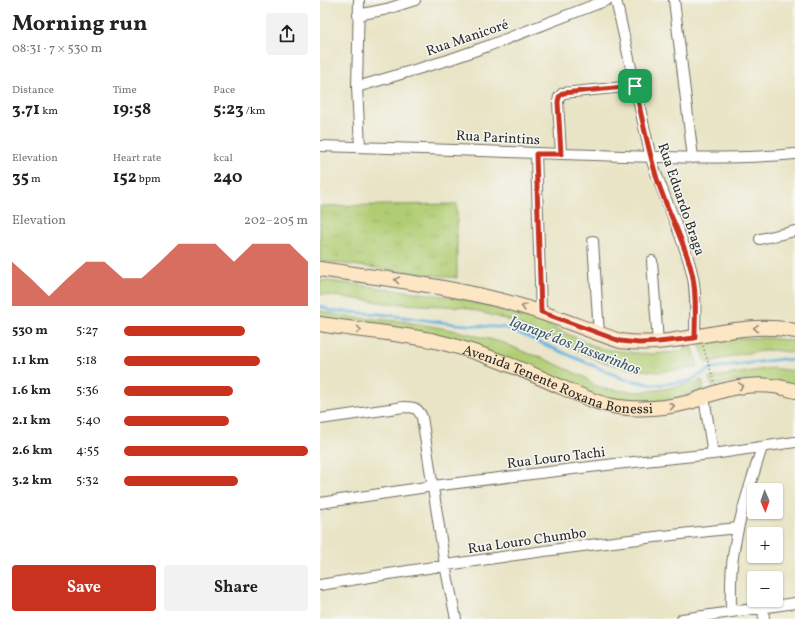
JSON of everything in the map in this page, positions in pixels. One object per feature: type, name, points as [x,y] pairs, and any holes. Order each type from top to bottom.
[{"type":"street","points":[[360,0],[358,14],[357,87],[360,147]]},
{"type":"street","points":[[358,14],[387,9],[416,0]]},
{"type":"street","name":"Rua Manicoré","points":[[357,87],[448,60],[607,0]]},
{"type":"street","name":"Rua Eduardo Braga","points":[[616,0],[651,158],[659,183],[681,238],[692,274],[695,288],[698,339]]},
{"type":"street","points":[[674,0],[693,158]]},
{"type":"street","points":[[561,154],[558,102],[559,97],[563,93],[635,86]]},
{"type":"street","name":"Rua Parintins","points":[[320,146],[651,158],[753,158],[795,154]]},
{"type":"street","points":[[536,154],[541,312]]},
{"type":"street","points":[[760,239],[795,232]]},
{"type":"street","points":[[593,241],[599,334]]},
{"type":"street","points":[[652,262],[658,342]]},
{"type":"street","points":[[320,269],[448,288],[500,300],[541,312],[620,341],[639,343],[698,339],[710,333],[750,328],[795,332]]},
{"type":"street","name":"Avenida Tenente Roxana Bonessi","points":[[320,324],[413,337],[446,344],[519,369],[595,402],[607,405],[644,408],[666,407],[689,402],[720,391],[742,386],[763,385],[795,391]]},
{"type":"street","points":[[704,397],[713,454]]},
{"type":"street","points":[[320,419],[404,406],[417,408],[420,411],[445,565],[456,619]]},
{"type":"street","name":"Rua Louro Tachi","points":[[320,503],[433,486],[713,454],[795,442]]},
{"type":"street","points":[[731,612],[733,556],[738,528],[762,447]]},
{"type":"street","name":"Rua Louro Chumbo","points":[[320,585],[445,565],[644,537],[738,528]]},
{"type":"street","points":[[783,604],[795,603]]},
{"type":"street","points":[[682,619],[763,607],[764,619]]},
{"type":"path","points":[[698,339],[715,386]]},
{"type":"green space","points":[[457,204],[457,278],[320,261],[320,206]]},
{"type":"green space","points":[[320,280],[459,298],[509,311],[539,321],[604,349],[655,354],[676,352],[693,348],[698,367],[658,372],[631,369],[599,361],[552,338],[539,334],[511,321],[463,307],[386,303],[320,294]]},
{"type":"green space","points":[[320,311],[347,317],[399,321],[431,326],[504,343],[529,354],[538,356],[584,377],[592,384],[605,389],[637,392],[665,389],[702,380],[704,389],[673,399],[652,402],[609,401],[497,356],[320,320]]},
{"type":"green space","points":[[740,338],[769,338],[795,341],[795,353],[772,350],[740,354],[706,363],[700,345]]},
{"type":"green space","points":[[772,368],[795,371],[795,387],[739,380],[712,386],[709,378]]},
{"type":"waterway","name":"Igarapé dos Passarinhos","points":[[320,306],[332,311],[380,314],[455,324],[507,328],[624,379],[655,385],[689,381],[712,368],[782,359],[795,361]]},
{"type":"route","points":[[635,86],[651,158],[690,264],[695,288],[695,338],[639,343],[620,341],[541,312],[536,154],[561,154],[559,97],[563,93],[635,86]]}]
